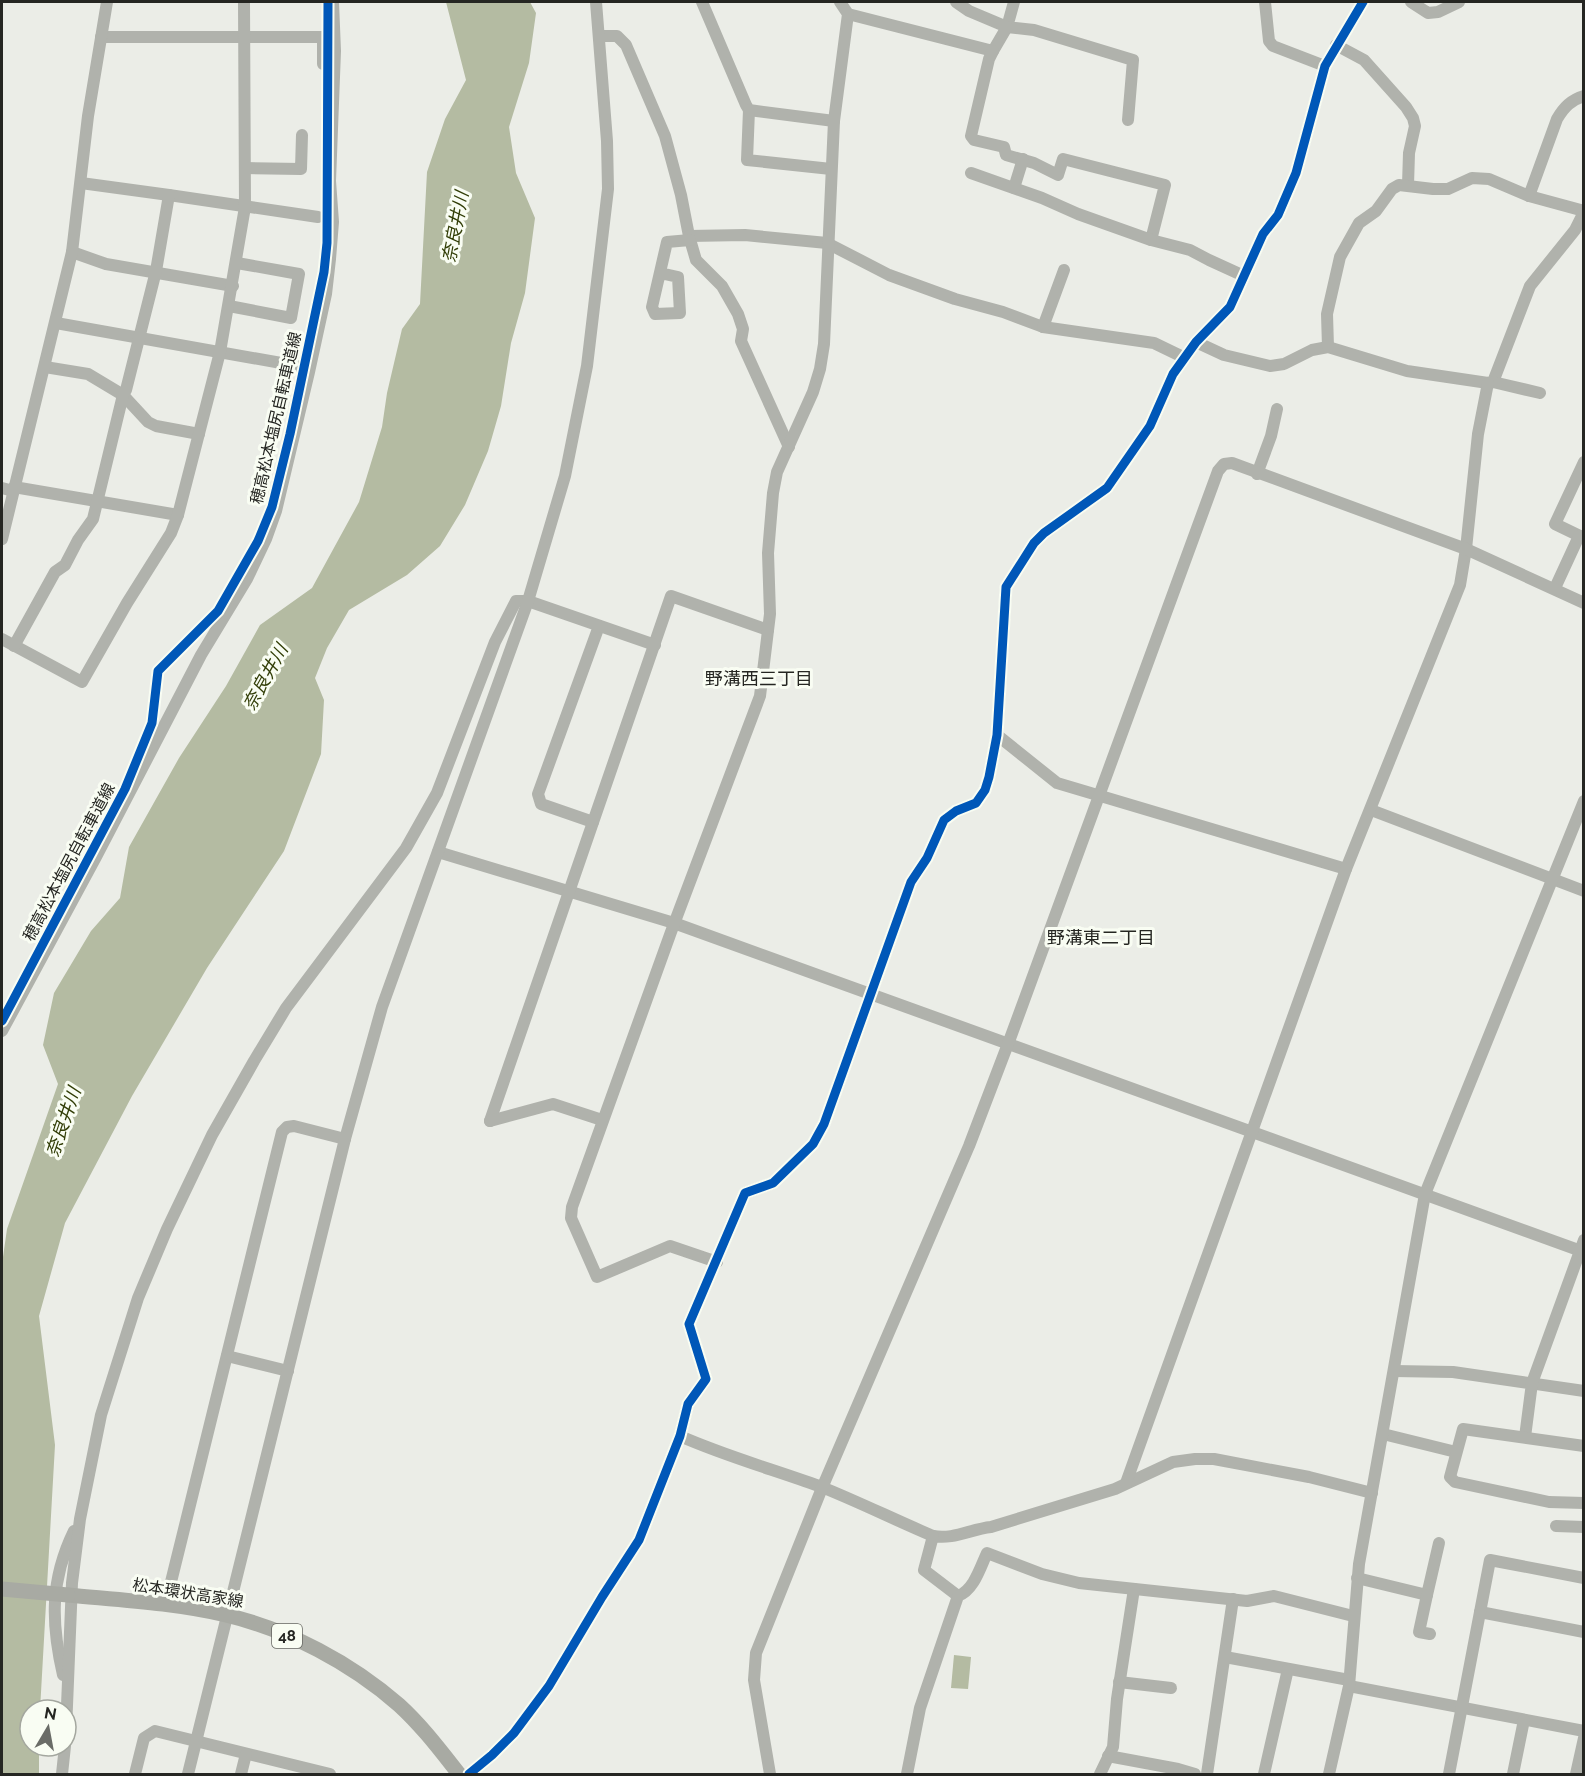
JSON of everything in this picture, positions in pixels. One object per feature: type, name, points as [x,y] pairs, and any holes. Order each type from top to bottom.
[{"type":"main road","name":"松本環状高家線","points":[[2,1589],[161,1605],[226,1615],[261,1625],[299,1641],[356,1673],[407,1713],[428,1734],[459,1774]]},
{"type":"street","points":[[2,538],[10,489],[45,367],[72,252],[88,116],[107,2]]},
{"type":"street","points":[[2,639],[81,682],[171,533],[178,516],[220,352],[245,207],[244,2]]},
{"type":"street","points":[[2,1031],[201,655],[247,579],[276,511],[326,294],[333,222],[330,181],[335,51],[333,2]]},
{"type":"street","points":[[188,1774],[345,1139],[382,1007],[528,601],[565,476],[587,366],[608,189],[607,141],[596,2]]},
{"type":"street","points":[[702,2],[749,110],[747,160],[831,169]]},
{"type":"street","points":[[717,1262],[670,1246],[597,1277],[571,1218],[572,1207],[674,923],[760,696],[770,614],[768,554],[773,493],[777,472],[813,392],[824,344],[834,121],[848,14],[840,2]]},
{"type":"street","points":[[956,2],[969,11],[1007,27],[1034,30],[1133,60],[1128,120]]},
{"type":"street","points":[[1014,2],[1007,27],[989,59],[971,136],[974,140],[1004,147],[1006,155],[1034,163],[1058,176],[1063,159],[1165,185],[1151,240]]},
{"type":"street","points":[[1265,2],[1269,41],[1273,46],[1325,66]]},
{"type":"street","points":[[469,1774],[514,1733],[549,1686],[602,1596],[639,1540],[680,1436],[688,1404],[706,1379],[689,1324],[745,1193],[773,1183],[813,1144],[824,1124],[911,882],[927,858],[944,820],[956,810],[976,803],[985,790],[997,735],[1006,587],[1034,543],[1044,533],[1107,488],[1150,426],[1173,374],[1196,342],[1230,306],[1263,234],[1278,215],[1296,173],[1325,66],[1363,2]]},
{"type":"street","points":[[1411,2],[1428,13],[1438,12],[1459,2]]},
{"type":"street","points":[[848,14],[993,51]]},
{"type":"street","points":[[599,36],[617,36],[626,45],[666,136],[696,260],[722,286],[738,314],[743,328],[741,341],[789,447]]},
{"type":"street","points":[[101,37],[323,37],[323,64]]},
{"type":"street","points":[[1336,45],[1364,60],[1413,118],[1415,126],[1409,153],[1408,185]]},
{"type":"street","points":[[1529,196],[1563,108],[1574,99],[1584,96]]},
{"type":"street","points":[[749,110],[834,121]]},
{"type":"street","points":[[245,168],[301,169],[302,135]]},
{"type":"street","points":[[1014,188],[1023,159]]},
{"type":"street","points":[[971,172],[1151,240],[1190,250],[1244,276]]},
{"type":"street","points":[[1126,1483],[1346,869],[1460,585],[1478,434],[1490,383],[1530,286],[1561,250],[1584,212],[1529,196],[1489,179],[1472,178],[1448,189],[1399,185],[1392,189],[1376,211],[1359,224],[1340,257],[1327,314],[1328,347]]},
{"type":"street","points":[[81,183],[318,217]]},
{"type":"street","points":[[15,646],[55,572],[65,565],[78,540],[93,519],[156,271],[169,195]]},
{"type":"street","points":[[660,273],[667,242],[689,238],[744,235],[827,243],[889,275],[955,299],[1003,312],[1043,327],[1154,343],[1185,358]]},
{"type":"street","points":[[72,252],[106,264],[233,286]]},
{"type":"street","points":[[229,306],[291,318],[298,274],[237,263]]},
{"type":"street","points":[[1043,327],[1064,270]]},
{"type":"street","points":[[56,323],[298,366]]},
{"type":"street","points":[[1196,342],[1224,355],[1270,366],[1284,364],[1312,350],[1328,347],[1407,371],[1540,393]]},
{"type":"street","points":[[45,367],[88,374],[123,395],[148,422],[156,426],[199,434]]},
{"type":"street","points":[[1257,474],[1271,436],[1277,409]]},
{"type":"street","points":[[1555,588],[1581,537],[1555,524],[1584,462]]},
{"type":"street","points":[[770,1774],[754,1680],[754,1659],[822,1488],[969,1146],[1218,471],[1224,464],[1232,463],[1466,549],[1584,603]]},
{"type":"street","points":[[10,489],[178,516]]},
{"type":"street","points":[[602,1120],[553,1104],[490,1121],[671,596],[768,630]]},
{"type":"street","points":[[68,1698],[70,1595],[80,1519],[101,1415],[138,1298],[167,1229],[212,1135],[286,1008],[406,848],[437,793],[491,652],[516,601],[528,601],[655,645]]},
{"type":"street","points":[[593,822],[541,804],[538,794],[599,626]]},
{"type":"street","points":[[997,735],[1057,783],[1346,869]]},
{"type":"street","points":[[1329,1774],[1349,1683],[1357,1578],[1425,1194],[1584,801]]},
{"type":"street","points":[[1371,810],[1584,891]]},
{"type":"street","points":[[438,852],[674,923],[1251,1132],[1582,1247],[1532,1383],[1525,1437]]},
{"type":"street","points":[[170,1586],[282,1132],[287,1127],[294,1126],[345,1139]]},
{"type":"street","points":[[227,1356],[288,1371]]},
{"type":"street","points":[[1394,1371],[1453,1372],[1584,1391]]},
{"type":"street","points":[[1584,1446],[1463,1429],[1450,1477],[1455,1482],[1549,1502],[1584,1503]]},
{"type":"street","points":[[1383,1434],[1456,1452]]},
{"type":"street","points":[[680,1436],[717,1452],[753,1462],[822,1488],[942,1538],[974,1528],[991,1527],[1115,1488],[1173,1462],[1195,1459],[1214,1459],[1309,1477],[1372,1493]]},
{"type":"street","points":[[67,1680],[62,1674],[60,1664],[54,1604],[60,1570],[80,1519]]},
{"type":"street","points":[[1556,1526],[1584,1527]]},
{"type":"street","points":[[933,1536],[924,1570],[958,1596]]},
{"type":"street","points":[[1430,1634],[1419,1632],[1439,1544]]},
{"type":"street","points":[[958,1596],[964,1594],[972,1585],[987,1553],[1042,1574],[1079,1582],[1233,1599],[1247,1600],[1274,1596],[1353,1616]]},
{"type":"street","points":[[1449,1774],[1490,1560],[1584,1578]]},
{"type":"street","points":[[1357,1578],[1427,1595]]},
{"type":"street","points":[[1100,1774],[1113,1747],[1119,1682],[1134,1589]]},
{"type":"street","points":[[907,1774],[920,1708],[958,1596]]},
{"type":"street","points":[[1207,1774],[1233,1599]]},
{"type":"street","points":[[1480,1612],[1584,1632]]},
{"type":"street","points":[[1225,1657],[1584,1731]]},
{"type":"street","points":[[1264,1774],[1288,1669]]},
{"type":"street","points":[[1119,1682],[1172,1688]]},
{"type":"street","points":[[1513,1774],[1524,1720]]},
{"type":"street","points":[[135,1774],[144,1738],[155,1731],[330,1774]]},
{"type":"street","points":[[1576,1774],[1584,1738]]},
{"type":"street","points":[[241,1774],[246,1754]]},
{"type":"street","points":[[1108,1756],[1195,1774]]},
{"type":"street","points":[[62,1774],[64,1758]]},
{"type":"water","name":"奈良井川","points":[[446,2],[530,2],[536,13],[529,63],[509,127],[516,173],[535,218],[525,293],[511,343],[501,406],[488,451],[465,505],[440,546],[407,575],[349,610],[327,648],[315,678],[324,700],[321,754],[284,851],[207,968],[132,1096],[65,1223],[39,1316],[55,1445],[41,1698],[18,1698],[18,1758],[39,1758],[39,1774],[2,1774],[2,1264],[7,1229],[58,1084],[43,1045],[54,993],[91,931],[120,898],[129,847],[179,758],[226,686],[260,625],[312,588],[359,502],[382,427],[387,393],[402,329],[420,304],[427,172],[445,119],[466,80]]},
{"type":"water","points":[[954,1655],[971,1657],[968,1689],[951,1688]]},
{"type":"cycle path","name":"穂高松本塩尻自転車道線","points":[[2,1021],[125,789],[152,723],[158,671],[218,611],[258,541],[272,507],[290,434],[324,272],[327,243],[328,2]]},
{"type":"cycle path","points":[[469,1774],[514,1733],[549,1686],[639,1540],[680,1436],[688,1404],[706,1379],[689,1324],[745,1193],[773,1183],[813,1144],[824,1124],[911,882],[927,858],[944,820],[956,811],[976,803],[985,790],[997,735],[1006,587],[1034,543],[1044,533],[1107,488],[1150,426],[1173,374],[1196,342],[1230,307],[1263,234],[1278,215],[1296,173],[1325,66],[1363,2]]},
{"type":"district","name":"野溝西三丁目","points":[[759,678]]},
{"type":"district","name":"野溝東二丁目","points":[[1101,937]]}]
